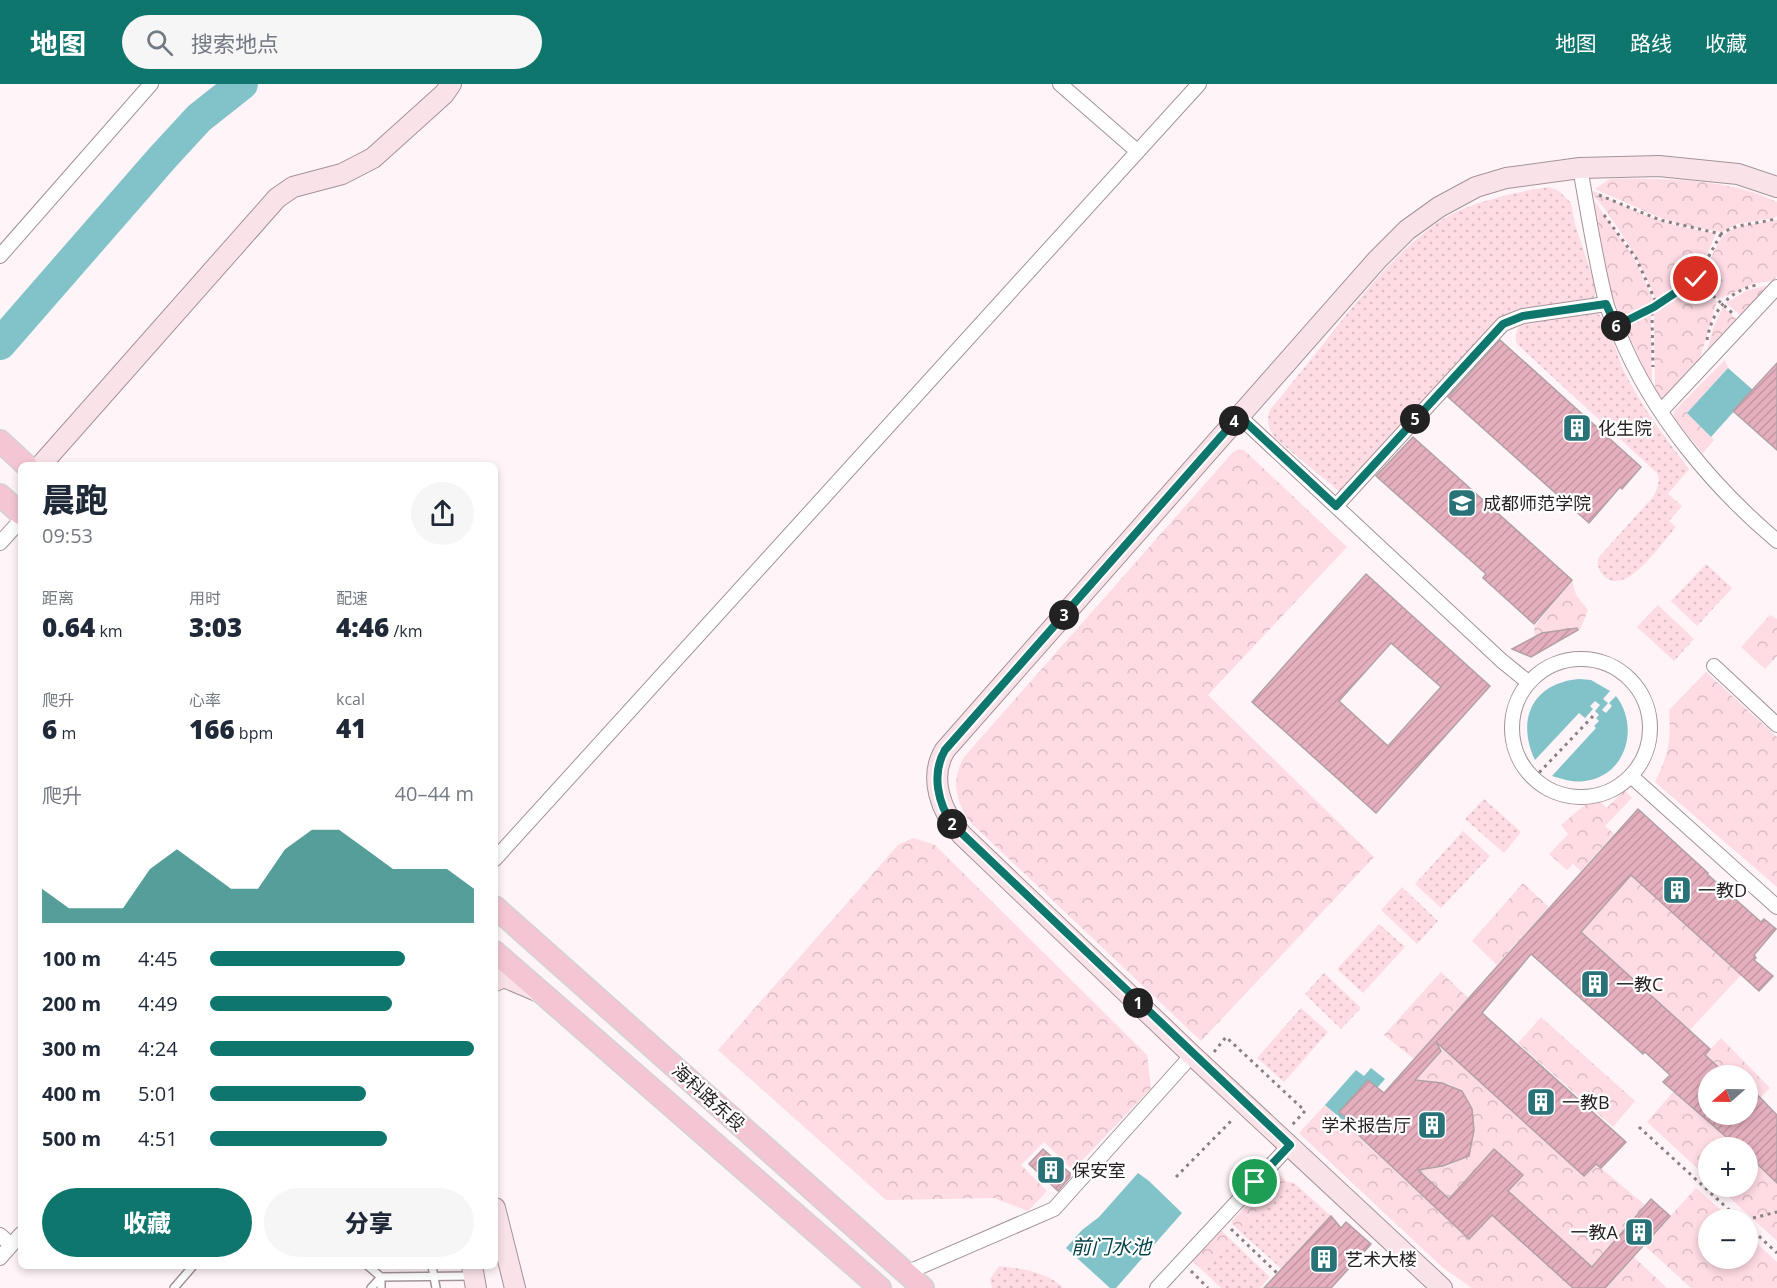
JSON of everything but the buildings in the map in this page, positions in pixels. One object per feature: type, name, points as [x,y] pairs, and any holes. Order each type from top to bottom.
[{"type":"main road","points":[[0,441],[23,462]]},
{"type":"main road","points":[[0,495],[18,511]]},
{"type":"main road","name":"海科路东段","points":[[498,910],[923,1288]]},
{"type":"main road","name":"海科路东段","points":[[498,955],[880,1288]]},
{"type":"street","points":[[0,256],[151,84]]},
{"type":"street","points":[[44,462],[277,198],[292,187],[342,174],[373,158],[444,94],[451,84]]},
{"type":"street","points":[[1060,84],[1137,152]]},
{"type":"street","points":[[498,857],[1198,84]]},
{"type":"street","points":[[1442,1288],[1198,1060],[953,825],[943,808],[937,775],[940,758],[1377,260],[1417,221],[1476,187],[1506,178],[1580,168],[1659,166],[1682,168],[1738,174],[1777,187]]},
{"type":"street","points":[[1580,168],[1606,304],[1630,359],[1657,405],[1696,461],[1752,520],[1777,541]]},
{"type":"street","points":[[1657,405],[1704,365],[1744,323],[1771,286]]},
{"type":"street","points":[[1336,506],[1503,324],[1523,316],[1606,304]]},
{"type":"street","points":[[1239,416],[1502,661],[1528,682]]},
{"type":"street","points":[[0,543],[18,523]]},
{"type":"street","points":[[1589,659],[1610,665],[1629,678],[1642,696],[1649,717],[1649,739],[1642,760],[1631,776],[1611,791],[1588,798],[1564,796],[1543,787],[1525,771],[1514,749],[1511,726],[1516,702],[1528,682],[1546,668],[1566,660],[1589,659]]},
{"type":"street","points":[[1714,666],[1777,724]]},
{"type":"street","points":[[1631,776],[1777,908]]},
{"type":"street","points":[[498,980],[504,978],[541,992]]},
{"type":"street","points":[[906,1273],[1054,1209],[1198,1060]]},
{"type":"street","points":[[1157,1288],[1221,1219],[1285,1140]]},
{"type":"street","points":[[498,1220],[515,1288]]},
{"type":"street","points":[[0,1235],[11,1245]]},
{"type":"street","points":[[0,1258],[18,1237]]},
{"type":"lane","points":[[174,1288],[191,1269]]},
{"type":"lane","points":[[372,1269],[381,1277],[474,1277]]},
{"type":"lane","points":[[433,1269],[436,1288]]},
{"type":"lane","points":[[371,1288],[381,1277]]},
{"type":"lane","points":[[381,1277],[381,1288]]},
{"type":"path","points":[[1584,188],[1660,220],[1721,234]]},
{"type":"path","points":[[1603,214],[1636,258],[1655,300],[1657,405]]},
{"type":"path","points":[[1616,326],[1654,307],[1696,279],[1721,234],[1728,229],[1777,218]]},
{"type":"path","points":[[1696,279],[1711,297],[1722,303],[1744,323]]},
{"type":"path","points":[[1704,365],[1708,335],[1722,303],[1755,285],[1771,286]]},
{"type":"path","points":[[1534,778],[1596,713]]},
{"type":"path","points":[[1198,1060],[1226,1037],[1305,1111],[1285,1140]]},
{"type":"path","points":[[1176,1178],[1247,1105]]},
{"type":"path","points":[[1639,1127],[1728,1209]]},
{"type":"path","points":[[1758,1217],[1777,1212]]},
{"type":"path","points":[[1221,1219],[1277,1273]]},
{"type":"path","points":[[1758,1235],[1777,1253]]},
{"type":"path","points":[[1181,1262],[1208,1288]]},
{"type":"green space","points":[[1610,179],[1695,181],[1738,188],[1777,202],[1777,216],[1737,224],[1722,232],[1684,226],[1595,189]]},
{"type":"green space","points":[[1549,187],[1559,191],[1571,203],[1575,224],[1595,285],[1595,294],[1590,301],[1504,316],[1488,329],[1341,493],[1275,438],[1269,425],[1270,410],[1361,297],[1409,246],[1448,216],[1476,204],[1506,195]]},
{"type":"green space","points":[[1594,191],[1653,218],[1716,233],[1706,257],[1691,280],[1656,300],[1636,258],[1620,231],[1592,193]]},
{"type":"green space","points":[[1589,193],[1634,258],[1654,301],[1621,318],[1607,283]]},
{"type":"green space","points":[[1777,220],[1777,276],[1773,281],[1755,283],[1719,299],[1711,295],[1700,282],[1703,280],[1701,277],[1721,238],[1730,230]]},
{"type":"green space","points":[[1700,284],[1710,298],[1717,301],[1699,362],[1663,399],[1657,394],[1655,388],[1654,312]]},
{"type":"green space","points":[[1770,285],[1740,315],[1726,303],[1748,290]]},
{"type":"green space","points":[[1723,307],[1737,320],[1707,352],[1713,328]]},
{"type":"green space","points":[[1595,311],[1608,329],[1623,369],[1637,395],[1689,469],[1668,494],[1682,506],[1669,521],[1676,527],[1653,555],[1633,574],[1623,580],[1613,581],[1601,572],[1598,558],[1653,497],[1659,482],[1657,473],[1517,344],[1516,337],[1520,326],[1526,322]]},
{"type":"green space","points":[[1651,313],[1652,385],[1623,324]]},
{"type":"green space","points":[[1725,360],[1728,368],[1687,413],[1714,440],[1703,453],[1673,418],[1674,411]]},
{"type":"green space","points":[[1240,449],[1245,451],[1347,547],[1208,695],[1374,857],[1201,1041],[970,822],[958,798],[956,782],[964,757],[1233,452]]},
{"type":"green space","points":[[1706,564],[1732,588],[1697,626],[1671,601]]},
{"type":"green space","points":[[1572,580],[1576,595],[1588,610],[1580,630],[1535,637],[1534,627]]},
{"type":"green space","points":[[1658,605],[1694,639],[1674,661],[1637,627]]},
{"type":"green space","points":[[1770,615],[1777,619],[1777,656],[1765,669],[1741,647]]},
{"type":"green space","points":[[1706,672],[1777,737],[1777,887],[1655,782],[1668,747],[1669,710]]},
{"type":"green space","points":[[1624,790],[1632,798],[1605,826],[1614,834],[1581,871],[1573,864],[1567,870],[1549,854],[1568,834],[1561,825],[1594,797],[1607,808]]},
{"type":"green space","points":[[1484,799],[1521,832],[1504,853],[1465,819]]},
{"type":"green space","points":[[1463,831],[1490,856],[1441,908],[1415,884]]},
{"type":"green space","points":[[913,838],[935,845],[1147,1055],[1151,1088],[1073,1170],[1044,1142],[1021,1165],[1047,1191],[1028,1211],[994,1198],[886,1200],[718,1050],[898,845]]},
{"type":"green space","points":[[1631,875],[1741,975],[1689,1031],[1581,932]]},
{"type":"green space","points":[[1523,883],[1549,907],[1497,965],[1472,941]]},
{"type":"green space","points":[[1402,887],[1438,921],[1417,944],[1381,910]]},
{"type":"green space","points":[[1379,924],[1405,947],[1363,993],[1337,969]]},
{"type":"green space","points":[[1441,972],[1468,998],[1414,1059],[1384,1035]]},
{"type":"green space","points":[[1324,973],[1361,1008],[1341,1029],[1305,994]]},
{"type":"green space","points":[[1301,1008],[1328,1032],[1284,1082],[1257,1058]]},
{"type":"green space","points":[[1541,1017],[1635,1101],[1613,1127],[1518,1043]]},
{"type":"green space","points":[[1721,1038],[1747,1065],[1717,1065],[1705,1055]]},
{"type":"green space","points":[[1443,1049],[1584,1176],[1596,1164],[1645,1205],[1592,1267],[1508,1191],[1522,1175],[1494,1149],[1461,1186],[1576,1288],[1472,1288],[1442,1267],[1299,1133],[1325,1105],[1469,1239],[1480,1227],[1405,1158],[1426,1167],[1446,1166],[1460,1158],[1469,1145],[1473,1128],[1471,1111],[1464,1096],[1452,1086],[1430,1082],[1404,1092]]},
{"type":"green space","points":[[1688,1075],[1698,1086],[1685,1101],[1698,1113],[1698,1125],[1711,1125],[1714,1128],[1717,1125],[1731,1125],[1735,1137],[1698,1137],[1698,1169],[1647,1122]]},
{"type":"green space","points":[[1758,1076],[1770,1088],[1760,1098],[1758,1096]]},
{"type":"green space","points":[[1758,1149],[1765,1156],[1758,1164]]},
{"type":"green space","points":[[1758,1166],[1777,1183],[1777,1241],[1758,1224],[1758,1209],[1742,1209],[1729,1197],[1758,1197]]},
{"type":"green space","points":[[1278,1173],[1286,1181],[1238,1230],[1231,1222]]},
{"type":"green space","points":[[1286,1181],[1294,1183],[1331,1216],[1283,1270],[1238,1230]]},
{"type":"green space","points":[[1696,1188],[1698,1197],[1706,1197],[1720,1209],[1698,1209],[1698,1269],[1758,1269],[1758,1244],[1777,1262],[1777,1288],[1691,1288],[1644,1245]]},
{"type":"green space","points":[[1221,1230],[1231,1240],[1202,1270],[1191,1260]]},
{"type":"green space","points":[[1231,1240],[1270,1277],[1260,1288],[1221,1288],[1202,1270]]},
{"type":"green space","points":[[1634,1257],[1667,1288],[1605,1288]]},
{"type":"green space","points":[[999,1266],[1042,1274],[1063,1288],[992,1288],[990,1279]]},
{"type":"water","points":[[1728,368],[1753,390],[1711,437],[1687,413]]},
{"type":"water","points":[[1579,679],[1591,680],[1610,691],[1603,699],[1608,703],[1602,710],[1606,713],[1612,706],[1609,703],[1616,696],[1623,708],[1628,735],[1625,748],[1611,770],[1585,781],[1552,776],[1596,728],[1594,726],[1599,721],[1596,718],[1599,715],[1595,711],[1600,705],[1595,701],[1590,706],[1593,709],[1585,718],[1579,713],[1535,760],[1527,731],[1532,706],[1539,696],[1563,682]]},
{"type":"water","points":[[1371,1068],[1385,1079],[1346,1123],[1325,1105],[1356,1070],[1364,1076]]},
{"type":"water","name":"前门水池","points":[[1138,1173],[1182,1213],[1116,1288],[1110,1288],[1066,1248],[1082,1230],[1099,1217]]},
{"type":"waterway","points":[[0,344],[199,118],[242,84]]},
{"type":"place","name":"化生院","points":[[1577,428]]},
{"type":"place","name":"成都师范学院","points":[[1462,503]]},
{"type":"place","name":"一教D","points":[[1677,890]]},
{"type":"place","name":"一教C","points":[[1595,984]]},
{"type":"place","name":"一教B","points":[[1541,1102]]},
{"type":"place","name":"学术报告厅","points":[[1432,1125]]},
{"type":"place","name":"保安室","points":[[1051,1170]]},
{"type":"place","name":"一教A","points":[[1639,1232]]},
{"type":"place","name":"艺术大楼","points":[[1324,1259]]},
{"type":"route","points":[[1255,1182],[1290,1145],[1192,1055],[962,835],[946,816],[943,808],[937,775],[940,758],[1239,416],[1336,506],[1503,324],[1523,316],[1606,304],[1616,326],[1654,307],[1696,279]]}]
